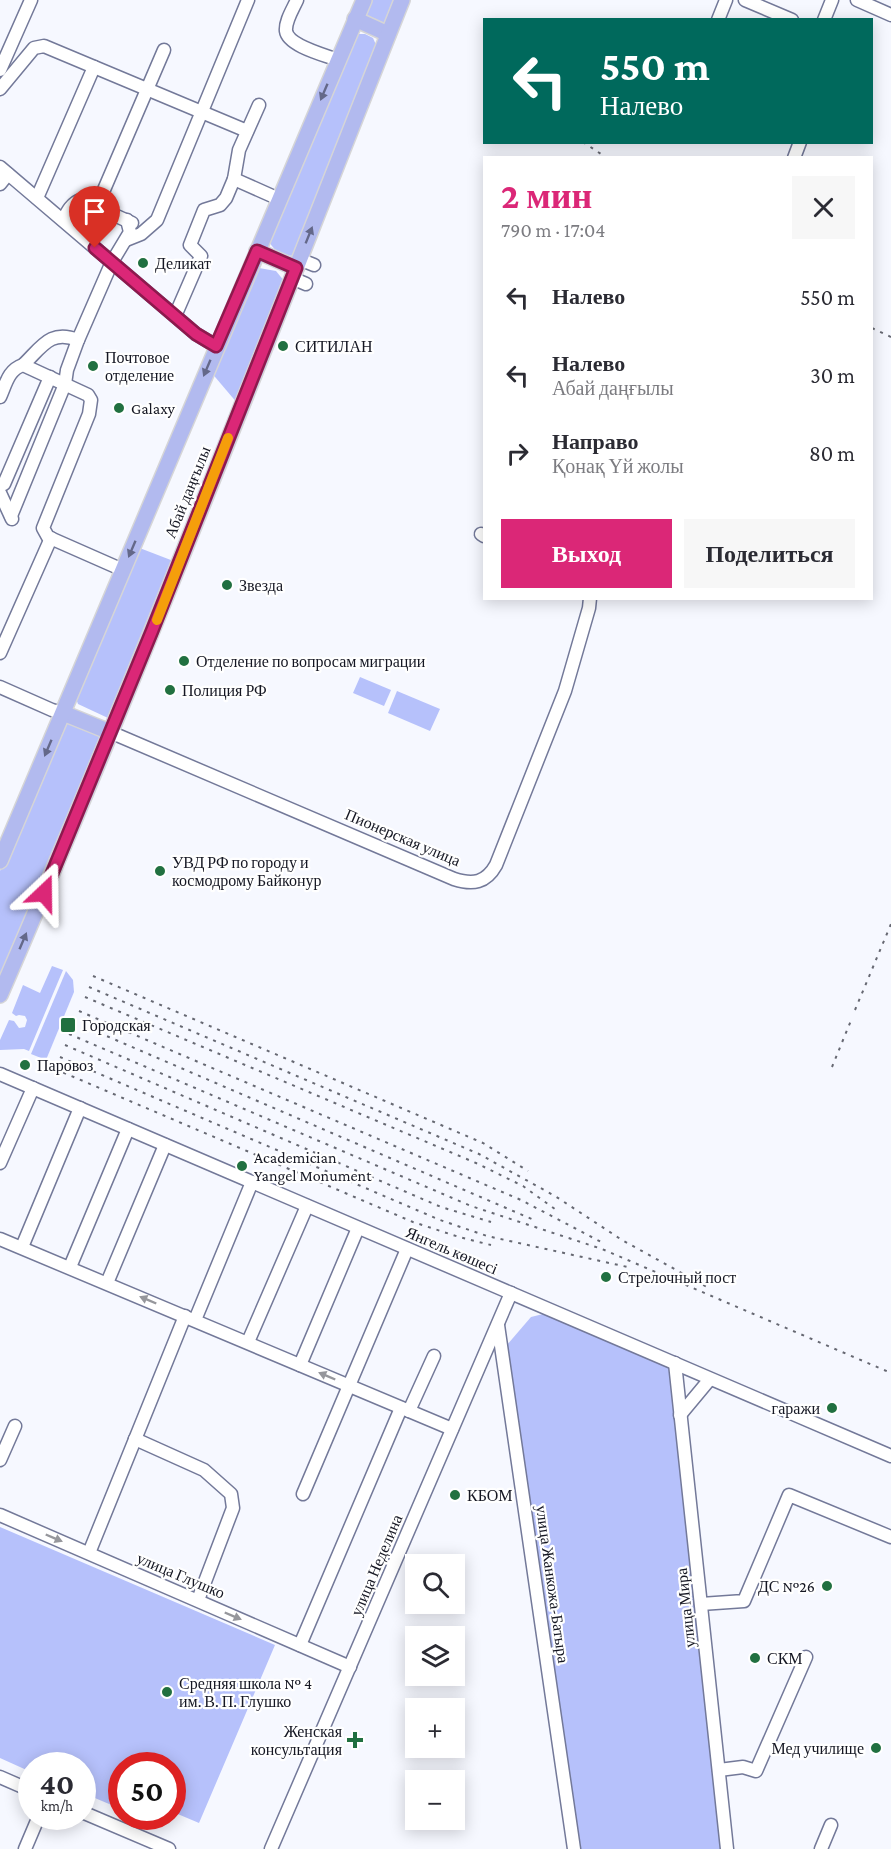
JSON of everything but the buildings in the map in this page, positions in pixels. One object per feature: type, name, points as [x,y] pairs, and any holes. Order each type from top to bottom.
[{"type":"main road","name":"Абай даңғылы","points":[[0,861],[363,0]]},
{"type":"main road","name":"Абай даңғылы","points":[[0,995],[56,866],[298,272],[402,0]]},
{"type":"main road","points":[[355,20],[388,34]]},
{"type":"main road","points":[[257,251],[298,272]]},
{"type":"main road","name":"Пионерская улица","points":[[63,713],[111,732]]},
{"type":"street","points":[[0,70],[31,0]]},
{"type":"street","points":[[126,240],[147,229],[157,220],[248,0]]},
{"type":"street","points":[[297,0],[287,22],[288,36],[296,44],[338,60]]},
{"type":"street","points":[[719,18],[726,0]]},
{"type":"street","points":[[745,0],[787,18]]},
{"type":"street","points":[[825,18],[832,0]]},
{"type":"street","points":[[857,0],[891,15]]},
{"type":"street","points":[[0,89],[34,48],[44,46],[247,131]]},
{"type":"street","points":[[96,206],[164,50]]},
{"type":"street","points":[[37,198],[94,67]]},
{"type":"street","points":[[175,316],[201,256],[190,245],[204,210],[220,205],[226,198],[234,179],[235,165],[247,131],[259,105]]},
{"type":"street","points":[[0,184],[4,170],[196,334],[216,346]]},
{"type":"street","points":[[234,179],[279,199]]},
{"type":"street","points":[[63,220],[76,201],[81,200],[147,229]]},
{"type":"street","points":[[0,493],[12,518],[65,384],[67,370],[78,340],[112,262],[130,232],[127,220]]},
{"type":"street","points":[[298,272],[314,265]]},
{"type":"street","points":[[0,397],[14,368],[23,365],[56,336],[66,335],[78,340]]},
{"type":"street","points":[[23,365],[88,395],[91,400],[91,408],[43,528],[44,532],[51,538],[123,570]]},
{"type":"street","points":[[0,486],[4,484],[50,377]]},
{"type":"street","points":[[0,653],[51,538]]},
{"type":"street","name":"Пионерская улица","points":[[111,732],[454,879],[479,882],[486,878],[496,865],[560,702],[586,619],[590,600]]},
{"type":"street","points":[[0,687],[63,713]]},
{"type":"street","name":"Янгель көшесі","points":[[0,1074],[891,1456]]},
{"type":"street","points":[[0,1163],[33,1088]]},
{"type":"street","points":[[22,1247],[80,1108]]},
{"type":"street","points":[[70,1267],[128,1129]]},
{"type":"street","points":[[107,1282],[165,1145]]},
{"type":"street","points":[[89,1553],[135,1438],[252,1182]]},
{"type":"street","points":[[248,1342],[307,1206]]},
{"type":"street","points":[[300,1365],[358,1228]]},
{"type":"street","points":[[0,1239],[107,1282],[452,1429]]},
{"type":"street","points":[[303,1494],[407,1249]]},
{"type":"street","name":"улица Неделина","points":[[271,1849],[296,1777],[350,1666],[511,1293]]},
{"type":"street","name":"улица Жанкожа-Батыра","points":[[498,1324],[574,1849]]},
{"type":"street","points":[[300,1645],[405,1409],[434,1356]]},
{"type":"street","name":"улица Мира","points":[[675,1363],[727,1849]]},
{"type":"street","points":[[680,1415],[710,1379]]},
{"type":"street","points":[[0,1460],[15,1426]]},
{"type":"street","points":[[135,1438],[204,1470],[231,1494],[233,1508],[198,1600]]},
{"type":"street","points":[[701,1604],[744,1601],[789,1495],[891,1537]]},
{"type":"street","name":"улица Глушко","points":[[0,1515],[350,1666]]},
{"type":"street","points":[[719,1770],[743,1767],[756,1771],[806,1656]]},
{"type":"street","points":[[0,1777],[18,1785]]},
{"type":"street","points":[[96,1818],[169,1849]]},
{"type":"street","points":[[821,1849],[831,1825]]},
{"type":"street","points":[[25,1849],[33,1830]]},
{"type":"shaded area","points":[[369,0],[396,0],[387,21],[382,24],[366,16],[364,10]]},
{"type":"shaded area","points":[[365,34],[373,38],[377,47],[296,255],[283,254],[272,247],[268,239],[353,36]]},
{"type":"shaded area","points":[[254,269],[276,271],[285,282],[238,404],[210,371]]},
{"type":"shaded area","points":[[137,547],[176,562],[113,714],[108,718],[78,704],[75,696]]},
{"type":"shaded area","points":[[360,677],[391,690],[384,706],[353,693]]},
{"type":"shaded area","points":[[397,691],[440,709],[430,731],[388,713]]},
{"type":"shaded area","points":[[67,721],[102,733],[0,986],[0,871],[62,725]]},
{"type":"shaded area","points":[[52,966],[63,970],[29,1051],[24,1049],[0,1050],[0,1040],[9,1020],[14,1021],[19,1028],[25,1027],[27,1020],[25,1016],[16,1016],[12,1013],[23,985],[40,993]]},
{"type":"shaded area","points":[[66,971],[73,980],[74,992],[46,1060],[31,1054]]},
{"type":"shaded area","points":[[543,1314],[666,1365],[669,1369],[722,1849],[581,1849],[506,1346],[531,1317]]},
{"type":"shaded area","points":[[0,1527],[275,1645],[199,1823],[186,1818],[186,1752],[108,1752],[108,1804],[96,1798],[96,1752],[18,1752],[18,1766],[0,1758]]},
{"type":"railway","points":[[586,144],[604,156]]},
{"type":"railway","points":[[873,328],[891,337]]},
{"type":"railway","points":[[855,1010],[891,924]]},
{"type":"railway","points":[[93,976],[483,1143],[528,1171]]},
{"type":"railway","points":[[89,987],[479,1154],[555,1196],[622,1240],[707,1287]]},
{"type":"railway","points":[[85,997],[476,1163],[523,1186],[559,1212]]},
{"type":"railway","points":[[79,1011],[521,1200],[605,1244]]},
{"type":"railway","points":[[832,1067],[852,1018]]},
{"type":"railway","points":[[74,1022],[534,1220]]},
{"type":"railway","points":[[69,1034],[471,1206],[602,1249],[891,1373]]},
{"type":"railway","points":[[65,1045],[441,1207],[491,1222]]},
{"type":"railway","points":[[60,1057],[440,1220],[487,1236],[632,1268]]},
{"type":"railway","points":[[55,1069],[413,1222],[491,1245]]},
{"type":"slow traffic","points":[[157,620],[228,438]]},
{"type":"place","name":"Деликат","points":[[143,263]]},
{"type":"place","name":"СИТИЛАН","points":[[283,346]]},
{"type":"place","name":"Почтовое отделение","points":[[93,366]]},
{"type":"place","name":"Galaxy","points":[[119,408]]},
{"type":"place","name":"Звезда","points":[[227,585]]},
{"type":"place","name":"Отделение по вопросам миграции","points":[[184,661]]},
{"type":"place","name":"Полиция РФ","points":[[170,690]]},
{"type":"place","name":"УВД РФ по городу и космодрому Байконур","points":[[160,871]]},
{"type":"place","name":"Городская","points":[[68,1025]]},
{"type":"place","name":"Паровоз","points":[[25,1065]]},
{"type":"place","name":"Academician Yangel Monument","points":[[242,1166]]},
{"type":"place","name":"Стрелочный пост","points":[[606,1277]]},
{"type":"place","name":"гаражи","points":[[832,1408]]},
{"type":"place","name":"КБОМ","points":[[455,1495]]},
{"type":"place","name":"ДС №26","points":[[827,1586]]},
{"type":"place","name":"СКМ","points":[[755,1658]]},
{"type":"place","name":"Средняя школа № 4 им. В. П. Глушко","points":[[167,1692]]},
{"type":"place","name":"Женская консультация","points":[[355,1740]]},
{"type":"place","name":"Мед училище","points":[[876,1748]]},
{"type":"route","points":[[44,893],[152,631],[296,268],[257,251],[216,346],[196,334],[95,248]]}]
